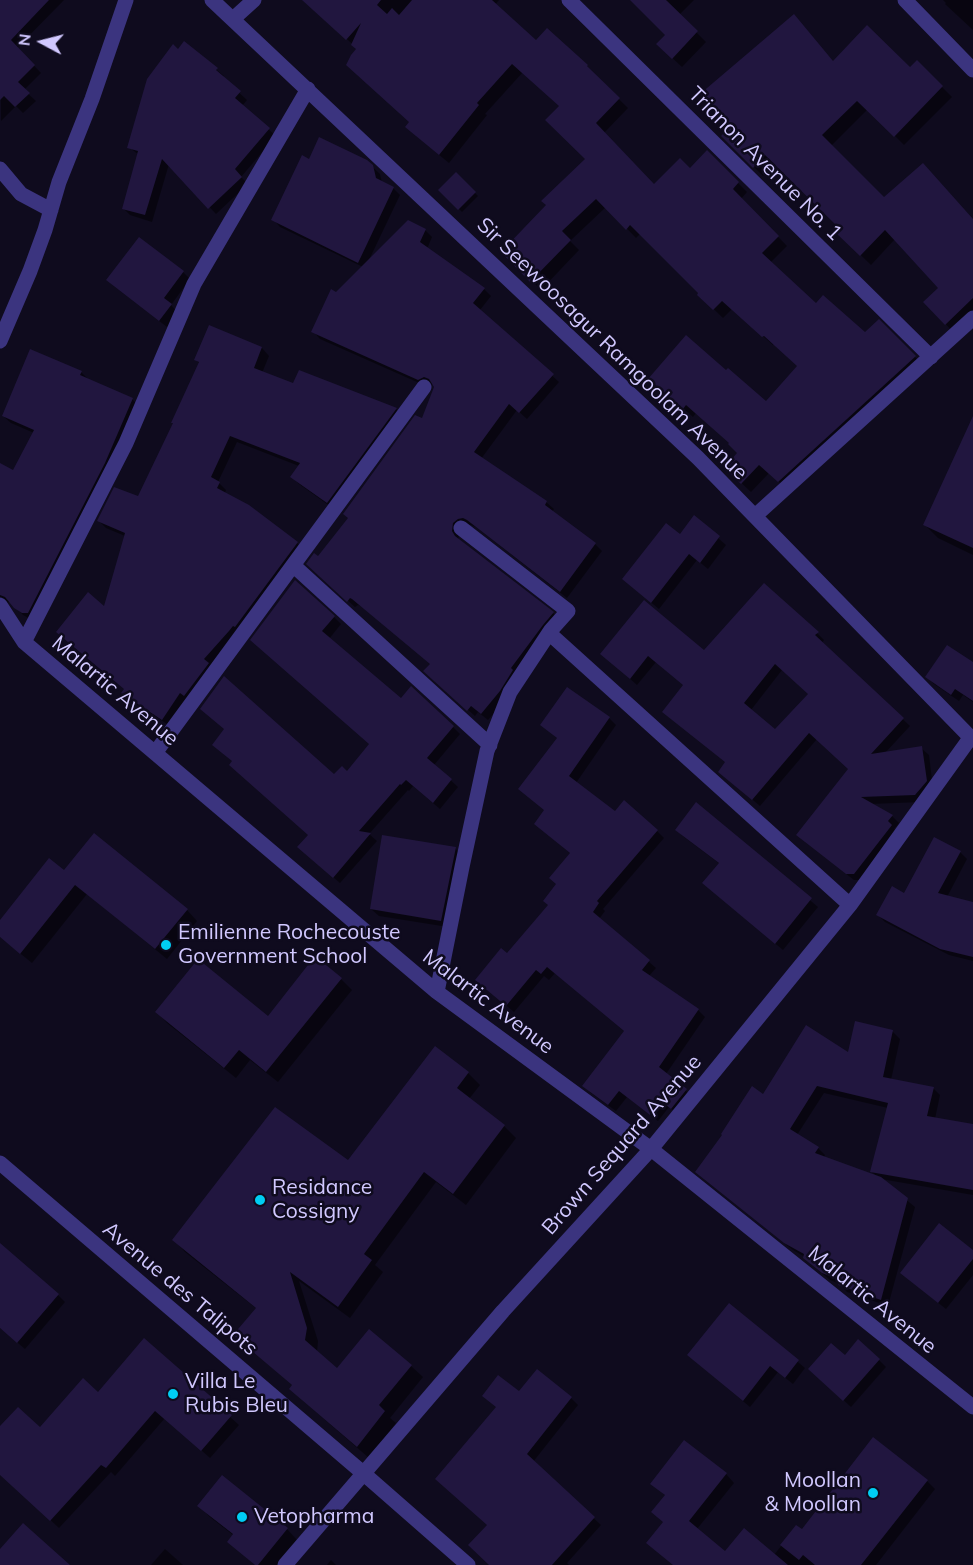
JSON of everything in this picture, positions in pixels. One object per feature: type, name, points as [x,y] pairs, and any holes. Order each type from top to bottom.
[{"type":"street","points":[[0,341],[30,271],[58,182],[92,99],[126,0]]},
{"type":"street","name":"Sir Seewoosagur Ramgoolam Avenue","points":[[212,0],[689,450],[972,739]]},
{"type":"street","points":[[233,19],[254,0]]},
{"type":"street","name":"Trianon Avenue No. 1","points":[[569,0],[931,357]]},
{"type":"street","points":[[905,0],[973,70]]},
{"type":"street","points":[[24,642],[126,443],[194,285],[308,89]]},
{"type":"street","points":[[0,169],[21,194],[51,210]]},
{"type":"street","points":[[755,516],[973,318]]},
{"type":"street","points":[[155,753],[424,387]]},
{"type":"street","points":[[437,992],[487,751],[510,692],[549,633],[568,611],[461,528]]},
{"type":"street","points":[[293,565],[490,745]]},
{"type":"street","name":"Malartic Avenue","points":[[0,605],[24,642],[437,992],[651,1149],[973,1407]]},
{"type":"street","points":[[549,633],[850,905]]},
{"type":"street","name":"Brown Sequard Avenue","points":[[285,1565],[503,1311],[651,1149],[850,905],[972,739]]},
{"type":"street","name":"Avenue des Talipots","points":[[0,1163],[468,1565]]},
{"type":"building","points":[[0,0],[49,0],[11,40],[35,65],[18,82],[30,93],[15,107],[4,96],[0,100]]},
{"type":"building","points":[[302,0],[381,0],[377,5],[387,14],[392,8],[399,15],[412,0],[492,0],[536,40],[547,28],[620,98],[596,123],[654,184],[680,158],[690,168],[707,150],[739,182],[733,189],[779,236],[762,253],[816,303],[823,295],[865,332],[879,319],[916,356],[778,482],[759,465],[741,484],[724,468],[737,453],[729,443],[686,405],[683,409],[648,379],[686,335],[766,401],[797,366],[722,301],[713,310],[630,225],[626,230],[596,199],[562,231],[571,240],[530,282],[501,252],[546,205],[541,201],[585,159],[545,120],[559,106],[512,64],[477,103],[479,105],[439,155],[405,127],[409,122],[346,65],[356,49],[351,45],[361,23],[346,40]]},
{"type":"building","points":[[630,0],[666,0],[698,31],[672,59],[656,44],[665,35]]},
{"type":"building","points":[[794,14],[833,61],[867,25],[910,67],[917,60],[943,86],[894,137],[857,101],[822,135],[884,197],[923,163],[973,219],[973,298],[945,325],[923,302],[938,288],[885,230],[860,256],[836,233],[840,229],[765,155],[753,168],[721,136],[729,128],[700,94]]},
{"type":"building","points":[[184,41],[218,68],[216,70],[241,91],[235,98],[270,128],[235,169],[242,177],[208,209],[162,159],[145,215],[122,209],[138,151],[127,148],[147,79],[173,44],[178,49]]},
{"type":"building","points":[[319,137],[367,160],[373,165],[376,178],[394,187],[358,263],[271,220],[302,155],[309,159]]},
{"type":"building","points":[[456,172],[476,192],[458,210],[438,190]]},
{"type":"building","points":[[408,220],[426,229],[420,242],[485,288],[473,303],[554,374],[519,413],[509,404],[474,452],[547,501],[545,505],[596,543],[560,592],[467,520],[458,519],[453,523],[452,531],[455,536],[554,612],[511,668],[513,670],[500,691],[481,714],[471,706],[467,711],[423,671],[430,664],[352,599],[350,598],[347,602],[306,564],[314,553],[318,556],[348,518],[343,514],[415,415],[422,418],[434,387],[429,379],[424,377],[418,380],[311,332],[331,289],[336,292]]},
{"type":"building","points":[[139,237],[184,271],[164,298],[172,304],[159,321],[106,280]]},
{"type":"building","points":[[209,325],[262,347],[254,368],[293,383],[299,370],[397,408],[327,503],[290,477],[300,463],[230,436],[211,477],[220,482],[217,488],[249,505],[298,542],[235,627],[233,626],[204,659],[209,663],[184,696],[180,693],[162,720],[121,693],[124,689],[56,632],[88,592],[104,606],[125,533],[97,521],[114,487],[138,496],[199,362],[194,360]]},
{"type":"building","points":[[30,349],[82,371],[80,375],[133,398],[105,463],[28,613],[22,613],[0,595],[0,463],[13,470],[34,430],[2,416]]},
{"type":"building","points":[[973,416],[973,548],[923,525]]},
{"type":"building","points":[[694,515],[720,536],[700,563],[689,554],[651,603],[622,579],[666,523],[680,534]]},
{"type":"building","points":[[295,580],[335,616],[322,631],[401,698],[411,686],[454,726],[427,758],[452,779],[433,803],[406,780],[400,784],[359,831],[371,833],[333,878],[297,847],[308,835],[229,765],[232,761],[212,745],[224,729],[200,709],[224,676],[334,774],[342,766],[347,771],[369,744],[250,640]]},
{"type":"building","points":[[764,583],[819,632],[815,635],[904,718],[871,754],[922,746],[927,781],[915,795],[861,797],[893,815],[888,821],[892,825],[854,874],[846,874],[796,835],[848,769],[809,733],[752,800],[718,772],[725,762],[662,712],[683,685],[648,656],[630,679],[600,654],[644,600],[704,650]],"holes":[[[775,664],[808,694],[775,729],[744,703]]]},
{"type":"building","points":[[947,645],[973,662],[973,701],[955,689],[951,695],[925,677]]},
{"type":"building","points":[[567,687],[610,717],[569,776],[615,811],[624,800],[658,830],[597,901],[599,903],[593,912],[650,960],[642,970],[699,1009],[659,1067],[687,1089],[671,1109],[661,1101],[650,1115],[619,1091],[608,1105],[582,1086],[624,1031],[547,967],[541,974],[536,970],[506,1006],[475,980],[501,948],[507,953],[548,905],[543,901],[556,884],[549,878],[570,853],[534,824],[544,810],[518,789],[557,738],[540,725]]},
{"type":"building","points":[[696,802],[812,898],[775,944],[702,883],[719,863],[675,830]]},
{"type":"building","points":[[94,833],[188,909],[155,949],[75,885],[20,954],[0,937],[0,920],[49,858],[64,870]]},
{"type":"building","points":[[382,835],[456,847],[441,921],[370,909]]},
{"type":"building","points":[[934,837],[961,851],[938,893],[973,902],[973,957],[940,949],[876,915],[892,886],[904,893]]},
{"type":"building","points":[[315,956],[342,978],[266,1072],[239,1050],[224,1068],[155,1012],[198,959],[268,1016]]},
{"type":"building","points":[[855,1021],[893,1030],[883,1077],[934,1087],[927,1116],[973,1124],[973,1190],[870,1172],[888,1103],[817,1086],[790,1129],[819,1147],[815,1153],[881,1177],[908,1198],[881,1300],[838,1285],[840,1280],[822,1273],[803,1258],[804,1254],[784,1243],[695,1172],[722,1135],[752,1086],[763,1094],[806,1025],[848,1052]]},
{"type":"building","points":[[435,1046],[469,1072],[457,1088],[505,1125],[453,1194],[424,1172],[364,1254],[372,1260],[338,1307],[290,1272],[307,1328],[305,1340],[337,1368],[369,1329],[412,1365],[379,1405],[385,1411],[357,1447],[289,1389],[292,1385],[233,1335],[256,1308],[172,1240],[275,1107],[348,1160]]},
{"type":"building","points":[[939,1223],[973,1250],[973,1259],[938,1303],[900,1273]]},
{"type":"building","points":[[0,1243],[59,1294],[17,1343],[0,1328]]},
{"type":"building","points":[[729,1303],[799,1360],[785,1378],[770,1366],[743,1401],[687,1355]]},
{"type":"building","points":[[144,1338],[232,1415],[201,1451],[155,1411],[106,1468],[101,1465],[50,1521],[0,1475],[0,1426],[18,1407],[40,1427],[83,1378],[98,1392]]},
{"type":"building","points":[[858,1339],[880,1359],[843,1401],[808,1369],[831,1343],[845,1355]]},
{"type":"building","points":[[537,1369],[572,1397],[527,1454],[595,1517],[552,1565],[489,1565],[468,1545],[487,1525],[435,1479],[496,1407],[482,1396],[498,1375],[519,1391]]},
{"type":"building","name":"Moollan & Moollan","points":[[873,1437],[928,1480],[861,1565],[815,1565],[803,1555],[799,1560],[780,1545],[796,1525],[802,1529]]},
{"type":"building","points":[[684,1440],[727,1473],[689,1521],[725,1551],[744,1528],[788,1565],[673,1565],[646,1543],[663,1522],[651,1512],[665,1495],[650,1484]]},
{"type":"building","name":"Vetopharma","points":[[222,1475],[288,1528],[258,1565],[227,1542],[233,1534],[197,1506]]},
{"type":"building","points":[[23,1523],[70,1565],[0,1565],[0,1549]]},
{"type":"place","name":"Emilienne Rochecouste Government School","points":[[166,945]]},
{"type":"place","name":"Residance Cossigny","points":[[260,1200]]},
{"type":"place","name":"Villa Le Rubis Bleu","points":[[173,1394]]},
{"type":"place","name":"Moollan & Moollan","points":[[873,1493]]},
{"type":"place","name":"Vetopharma","points":[[242,1517]]}]
